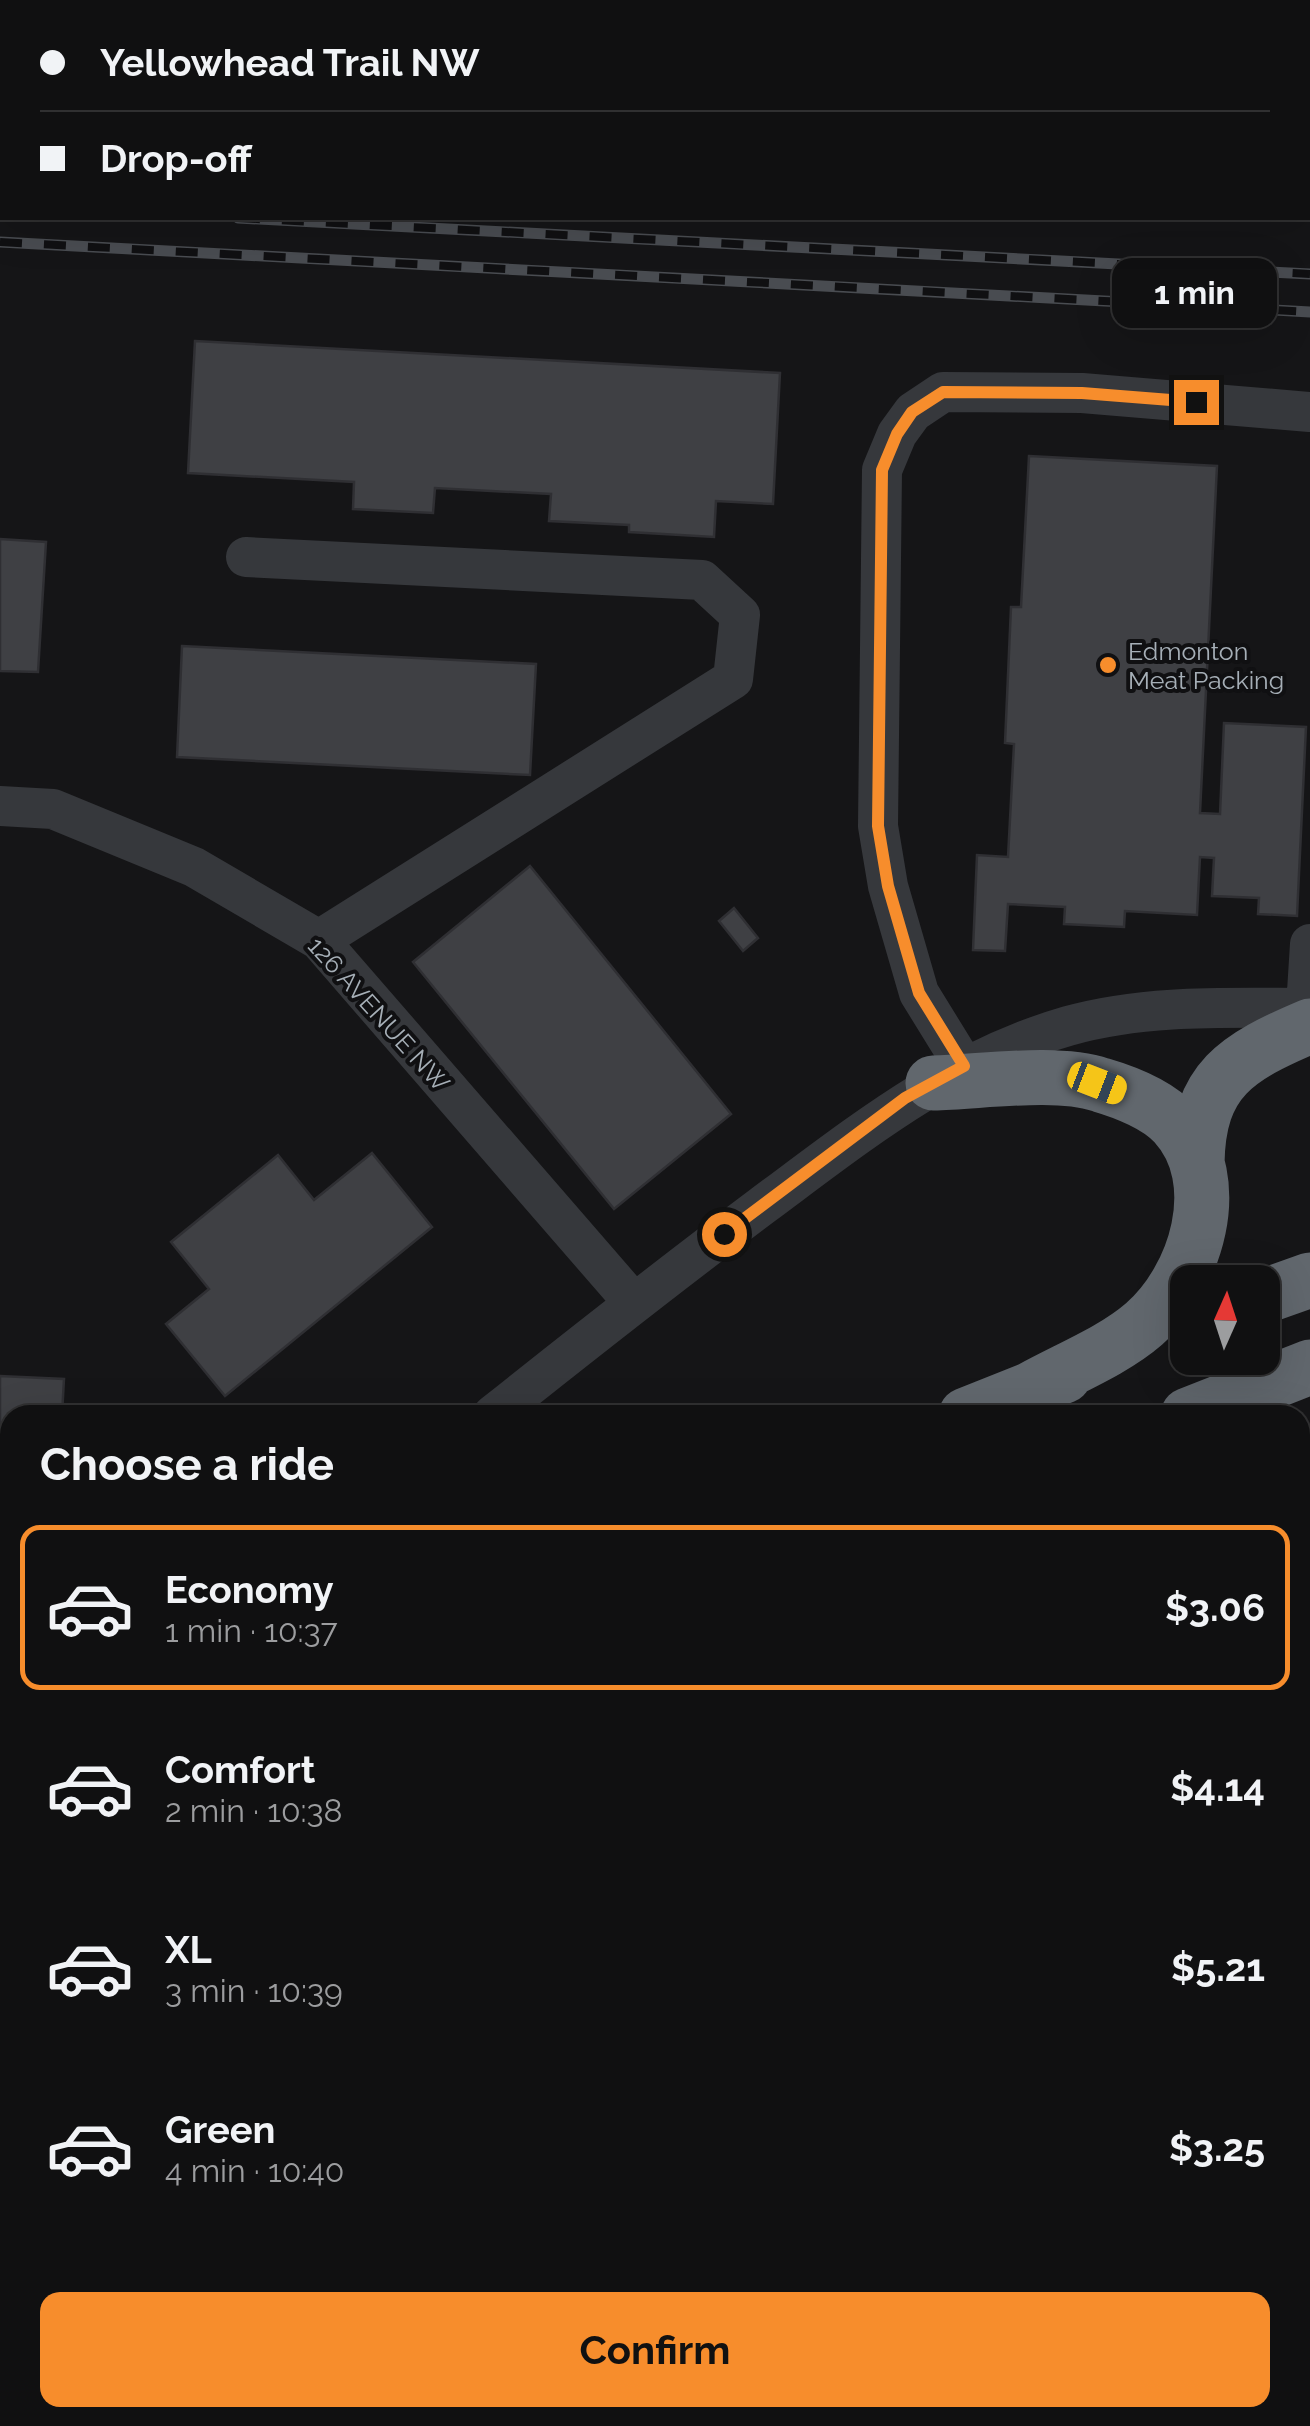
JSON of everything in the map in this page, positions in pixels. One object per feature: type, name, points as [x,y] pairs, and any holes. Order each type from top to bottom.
[{"type":"highway","points":[[1032,1389],[1141,1327],[1159,1309],[1180,1278],[1195,1244],[1202,1208],[1197,1123],[1222,1081],[1308,1014]]},
{"type":"highway","points":[[949,1074],[1097,1083],[1128,1095],[1176,1125],[1197,1164]]},
{"type":"highway","points":[[1280,1291],[1310,1280]]},
{"type":"highway","points":[[991,1405],[1170,1333]]},
{"type":"highway","points":[[1213,1405],[1310,1367]]},
{"type":"street","points":[[949,1074],[919,993],[888,886],[878,826],[882,470],[897,434],[912,412],[943,392],[1082,393],[1310,412]]},
{"type":"street","points":[[246,557],[702,580],[740,615],[732,679],[319,940]]},
{"type":"street","name":"126 AVENUE NW","points":[[0,806],[53,809],[194,867],[319,940],[634,1302]]},
{"type":"street","points":[[505,1405],[634,1302],[905,1098],[949,1074],[1070,1026],[1152,1011],[1308,1014],[1310,944]]},
{"type":"building","points":[[195,341],[780,373],[773,504],[716,501],[714,537],[629,532],[629,525],[549,521],[551,494],[435,488],[433,513],[353,509],[354,482],[188,473]]},
{"type":"building","name":"Edmonton Meat Packing","points":[[1029,456],[1217,466],[1200,813],[1220,814],[1224,723],[1306,727],[1297,916],[1258,914],[1259,898],[1212,896],[1214,858],[1200,857],[1197,915],[1125,911],[1124,927],[1064,924],[1065,907],[1008,904],[1005,951],[973,950],[977,855],[1008,857],[1014,744],[1005,743],[1011,607],[1021,607]]},
{"type":"building","points":[[0,539],[46,542],[38,672],[0,671]]},
{"type":"building","points":[[182,646],[536,664],[530,775],[177,757]]},
{"type":"building","points":[[530,866],[731,1114],[614,1209],[413,962]]},
{"type":"building","points":[[734,908],[758,938],[743,951],[719,921]]},
{"type":"building","points":[[372,1153],[432,1227],[225,1396],[166,1324],[209,1289],[171,1242],[278,1155],[314,1200]]},
{"type":"building","points":[[0,1376],[64,1379],[63,1405],[0,1405]]},
{"type":"railway","points":[[276,220],[1310,274]]},
{"type":"railway","points":[[0,242],[1310,312]]},
{"type":"place","name":"Edmonton Meat Packing","points":[[1108,665]]},
{"type":"route","points":[[724,1234],[905,1098],[964,1066],[919,993],[888,886],[878,826],[882,470],[897,434],[912,412],[943,392],[1082,393],[1196,402]]}]
